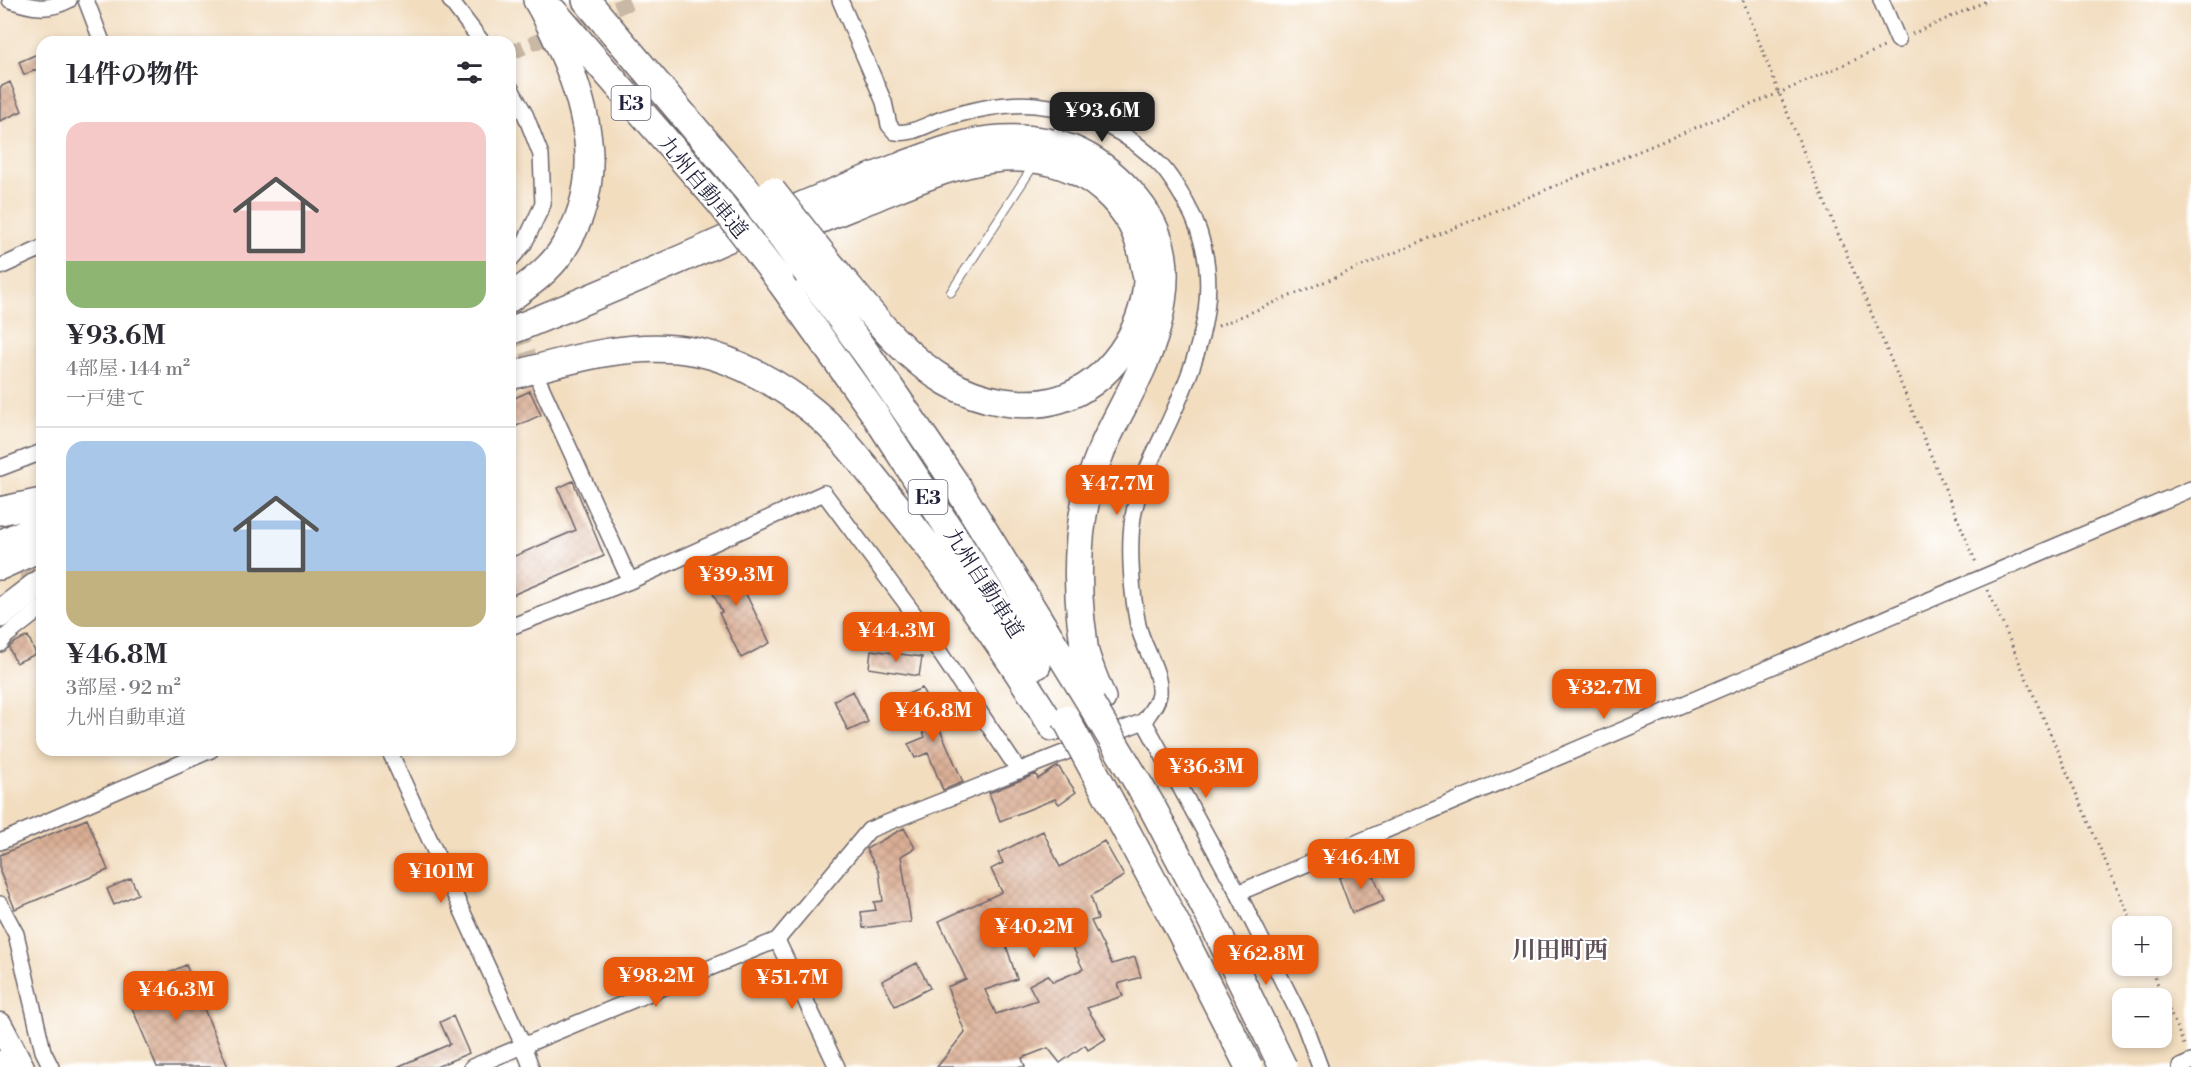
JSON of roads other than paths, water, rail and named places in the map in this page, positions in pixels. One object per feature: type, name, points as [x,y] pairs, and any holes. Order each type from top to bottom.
[{"type":"highway","points":[[516,293],[543,272],[560,254],[576,227],[587,195],[590,159],[588,130],[577,87],[537,0]]},
{"type":"highway","name":"九州自動車道","points":[[543,0],[721,204],[780,281],[872,410],[1035,663],[1059,723]]},
{"type":"highway","name":"九州自動車道","points":[[586,0],[761,193],[819,269],[869,357],[953,480],[1096,701],[1208,913],[1283,1067]]},
{"type":"highway","points":[[516,329],[602,294],[837,190],[956,145],[1002,139],[1029,140],[1064,144],[1087,155],[1113,172],[1138,201],[1158,232],[1166,275],[1164,297],[1147,361],[1101,452],[1084,506],[1079,564],[1079,597],[1085,651],[1096,701]]},
{"type":"highway","points":[[516,348],[947,168],[1003,158],[1052,161],[1088,176],[1112,197],[1131,220],[1141,245],[1147,280],[1143,302],[1128,345],[1103,374],[1083,388],[1060,399],[1008,403],[979,398],[946,382],[899,345],[819,269]]},
{"type":"highway","points":[[516,374],[586,355],[626,349],[663,348],[699,352],[753,371],[786,390],[816,413],[843,440],[899,508],[1059,723],[1180,931],[1249,1067]]},
{"type":"highway","points":[[0,511],[36,503]]},
{"type":"highway","points":[[0,544],[36,528]]},
{"type":"highway","points":[[0,566],[36,550]]},
{"type":"highway","points":[[0,614],[36,600]]},
{"type":"highway","points":[[0,1025],[22,1067]]},
{"type":"street","points":[[10,0],[40,9],[56,6],[69,0]]},
{"type":"street","points":[[86,0],[100,36]]},
{"type":"street","points":[[450,0],[477,36]]},
{"type":"street","points":[[472,1067],[777,940],[869,830],[1144,721],[1159,698],[1159,686],[1138,626],[1131,557],[1133,517],[1148,463],[1188,379],[1203,330],[1208,296],[1205,245],[1191,212],[1170,176],[1154,158],[1136,144],[1096,120],[1070,111],[1034,104],[999,106],[943,119],[904,134],[895,132],[890,125],[884,102],[840,0]]},
{"type":"street","points":[[1881,0],[1898,40]]},
{"type":"street","points":[[516,98],[541,155],[543,204],[524,244],[516,253]]},
{"type":"street","points":[[0,267],[36,251]]},
{"type":"street","points":[[540,384],[630,581]]},
{"type":"street","points":[[0,468],[36,454]]},
{"type":"street","points":[[1238,893],[2191,489]]},
{"type":"street","points":[[516,625],[630,581],[824,493],[914,614],[1019,771]]},
{"type":"street","points":[[0,644],[36,603]]},
{"type":"street","points":[[1144,721],[1238,893],[1304,1024],[1320,1067]]},
{"type":"street","points":[[0,842],[197,756]]},
{"type":"street","points":[[392,756],[531,1067]]},
{"type":"street","points":[[0,904],[16,934],[43,1051],[51,1067]]},
{"type":"street","points":[[777,940],[837,1067]]},
{"type":"lane","points":[[1057,132],[1070,111]]},
{"type":"lane","points":[[951,292],[1030,171]]},
{"type":"tunnel","points":[[516,50],[635,0]]},
{"type":"tunnel","points":[[516,324],[536,374]]},
{"type":"tunnel","points":[[1,505],[36,594]]},
{"type":"district","name":"川田町西","points":[[1560,950]]}]
